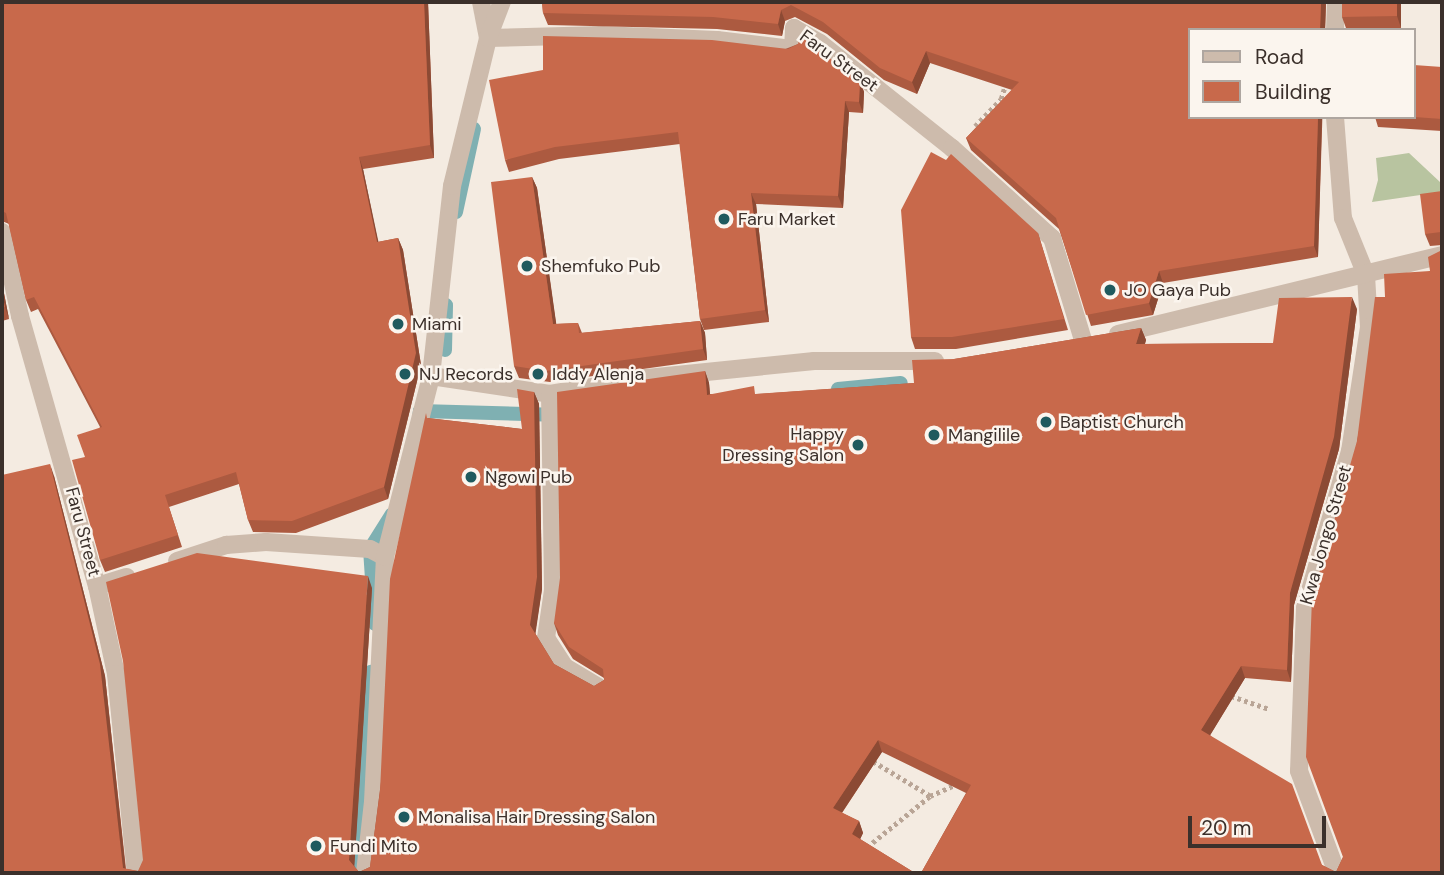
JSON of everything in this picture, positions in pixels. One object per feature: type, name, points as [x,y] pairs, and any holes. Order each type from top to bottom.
[{"type":"street","points":[[481,2],[488,38]]},
{"type":"street","points":[[365,873],[373,802],[385,557],[431,376],[452,186],[488,38],[502,2]]},
{"type":"street","points":[[1335,28],[1336,2]]},
{"type":"street","name":"Faru Street","points":[[488,38],[601,35],[717,40],[793,49],[794,28],[820,43],[952,148],[1052,237],[1083,340]]},
{"type":"street","points":[[1335,119],[1343,218],[1366,275]]},
{"type":"street","name":"Faru Street","points":[[2,232],[20,316],[97,586],[226,545],[266,542],[370,549],[385,557]]},
{"type":"street","points":[[1058,344],[1144,329],[1442,254]]},
{"type":"street","name":"Kwa Jongo Street","points":[[1337,873],[1299,771],[1304,608],[1350,451],[1369,327],[1366,275]]},
{"type":"street","points":[[431,376],[550,394],[647,379],[814,361],[957,360]]},
{"type":"street","points":[[550,394],[553,590],[546,638],[565,667],[598,687]]},
{"type":"street","points":[[97,586],[116,674],[136,873]]},
{"type":"path","points":[[952,148],[1001,99],[1008,75]]},
{"type":"path","points":[[1226,695],[1300,719]]},
{"type":"path","points":[[859,754],[930,796]]},
{"type":"path","points":[[861,854],[930,796],[965,782]]},
{"type":"green space","points":[[1409,153],[1440,182],[1441,192],[1372,202],[1378,180],[1376,158]]},
{"type":"building","points":[[2,2],[424,2],[430,145],[359,157],[377,242],[398,238],[416,353],[384,487],[292,521],[248,520],[236,472],[165,495],[178,535],[100,560],[72,460],[85,457],[77,435],[102,427],[34,297],[26,300],[6,213],[2,211]]},
{"type":"building","points":[[542,2],[1321,2],[1320,28],[1188,28],[1188,119],[1318,119],[1314,246],[1159,271],[1149,303],[1086,315],[1056,218],[966,138],[1019,82],[926,51],[912,82],[880,68],[823,22],[791,5],[781,10],[778,24],[713,17],[543,13]]},
{"type":"building","points":[[1342,2],[1397,2],[1397,16],[1342,17]]},
{"type":"building","points":[[543,36],[712,40],[788,49],[798,44],[800,36],[860,81],[859,102],[845,101],[838,196],[751,193],[765,310],[700,319],[678,132],[555,147],[505,160],[489,80],[543,70]]},
{"type":"building","points":[[1416,65],[1442,67],[1442,119],[1416,117]]},
{"type":"building","points":[[931,152],[946,160],[951,154],[1038,233],[1064,319],[952,337],[911,337],[901,210]]},
{"type":"building","points":[[532,177],[553,324],[578,323],[579,333],[700,321],[703,349],[546,371],[514,366],[491,182]]},
{"type":"building","points":[[1442,191],[1442,234],[1425,234],[1420,194]]},
{"type":"building","points":[[1442,250],[1442,873],[921,873],[971,785],[878,740],[833,808],[859,821],[852,834],[915,873],[2,873],[2,475],[50,464],[100,664],[123,868],[138,871],[143,860],[123,661],[106,582],[197,553],[368,576],[349,860],[359,872],[370,867],[380,791],[390,579],[426,413],[427,418],[522,429],[517,389],[534,392],[537,577],[530,625],[554,664],[594,686],[604,680],[603,669],[569,647],[554,623],[560,578],[557,392],[705,371],[707,395],[754,386],[755,394],[914,383],[912,360],[954,359],[1141,328],[1136,344],[1273,343],[1279,298],[1352,297],[1334,437],[1290,593],[1287,670],[1241,666],[1201,730],[1292,784],[1322,865],[1336,872],[1343,857],[1306,757],[1312,598],[1357,441],[1375,297],[1385,297],[1384,274],[1430,271],[1428,257]]},
{"type":"waterway","points":[[456,212],[474,129]]},
{"type":"waterway","points":[[445,350],[446,305]]},
{"type":"waterway","points":[[838,389],[901,383]]},
{"type":"waterway","points":[[419,418],[420,411],[561,415]]},
{"type":"waterway","points":[[375,624],[370,549],[392,514]]},
{"type":"waterway","points":[[354,873],[371,672]]},
{"type":"place","name":"Faru Market","points":[[724,219]]},
{"type":"place","name":"Shemfuko Pub","points":[[527,266]]},
{"type":"place","name":"JO Gaya Pub","points":[[1110,290]]},
{"type":"place","name":"Miami","points":[[398,324]]},
{"type":"place","name":"NJ Records","points":[[405,374]]},
{"type":"place","name":"Iddy Alenja","points":[[538,374]]},
{"type":"place","name":"Baptist Church","points":[[1046,422]]},
{"type":"place","name":"Mangilile","points":[[934,435]]},
{"type":"place","name":"Happy Dressing Salon","points":[[858,445]]},
{"type":"place","name":"Ngowi Pub","points":[[471,477]]},
{"type":"place","name":"Monalisa Hair Dressing Salon","points":[[404,817]]},
{"type":"place","name":"Fundi Mito","points":[[316,846]]}]
